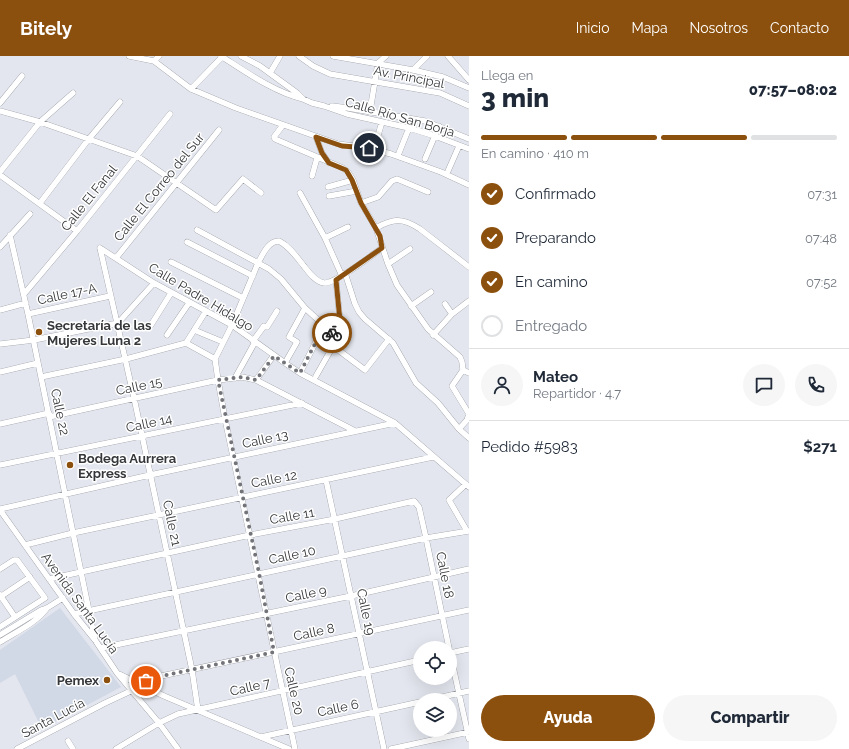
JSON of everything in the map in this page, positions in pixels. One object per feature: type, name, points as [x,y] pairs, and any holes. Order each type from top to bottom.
[{"type":"street","points":[[129,56],[154,61],[191,89],[236,108],[342,146],[369,148],[391,154],[441,172],[469,185]]},
{"type":"street","points":[[154,61],[159,56]]},
{"type":"street","points":[[191,89],[221,56]]},
{"type":"street","name":"Calle Río San Borja","points":[[221,56],[273,87],[294,97],[347,114],[409,128],[469,149]]},
{"type":"street","name":"Calle Río San Borja","points":[[241,56],[270,73],[303,99]]},
{"type":"street","points":[[270,73],[280,56]]},
{"type":"street","name":"Av. Principal","points":[[299,56],[313,66],[330,74],[440,93],[469,106]]},
{"type":"street","points":[[333,56],[413,70],[443,77],[468,87]]},
{"type":"street","points":[[370,111],[378,63],[386,56]]},
{"type":"street","points":[[413,70],[427,56]]},
{"type":"street","points":[[448,56],[469,80]]},
{"type":"street","points":[[0,103],[22,76]]},
{"type":"street","points":[[0,172],[40,122],[73,93]]},
{"type":"street","points":[[40,203],[88,140],[120,102]]},
{"type":"street","name":"Calle Río San Borja","points":[[324,106],[348,108],[413,118],[438,126],[469,139]]},
{"type":"street","points":[[0,111],[40,122],[137,156],[216,210],[243,179],[261,193]]},
{"type":"street","name":"Calle El Fanal","points":[[24,294],[77,231],[170,114]]},
{"type":"street","points":[[376,142],[382,122]]},
{"type":"street","points":[[283,125],[274,139],[346,170],[352,180],[361,203],[380,236],[382,248],[397,284],[422,322],[433,335],[460,358],[463,370],[452,386],[469,414],[467,420],[459,428]]},
{"type":"street","points":[[425,159],[438,126]]},
{"type":"street","points":[[399,153],[409,128]]},
{"type":"street","name":"Calle El Correo del Sur","points":[[116,258],[219,130]]},
{"type":"street","points":[[316,137],[322,153],[329,163]]},
{"type":"street","points":[[448,171],[459,146]]},
{"type":"street","points":[[312,176],[317,158]]},
{"type":"street","points":[[0,175],[77,231]]},
{"type":"street","points":[[361,203],[378,197],[392,181],[397,179],[428,192]]},
{"type":"street","points":[[328,187],[352,180]]},
{"type":"street","points":[[329,196],[357,191]]},
{"type":"street","points":[[300,193],[325,238],[359,312],[397,348],[416,383],[438,403],[469,438]]},
{"type":"street","points":[[0,247],[30,214]]},
{"type":"street","points":[[376,228],[390,221],[405,221],[420,229],[469,267]]},
{"type":"street","points":[[325,238],[348,228]]},
{"type":"street","points":[[197,230],[258,263],[275,274],[305,308],[338,338]]},
{"type":"street","name":"Calle 22","points":[[10,235],[34,340],[95,640]]},
{"type":"street","points":[[41,377],[126,359],[186,343],[216,359],[258,263],[268,246],[274,241],[279,240],[286,245],[318,281],[324,283],[336,280],[382,248]]},
{"type":"street","points":[[186,242],[253,276]]},
{"type":"street","name":"Calle Padre Hidalgo","points":[[100,248],[171,293],[232,325],[300,373],[395,423],[468,486]]},
{"type":"street","name":"Calle 21","points":[[100,248],[110,296],[126,359],[141,436],[192,670],[198,710]]},
{"type":"street","points":[[388,264],[410,249]]},
{"type":"street","points":[[171,262],[243,298]]},
{"type":"street","points":[[316,376],[340,334],[341,327],[336,280]]},
{"type":"street","points":[[0,344],[34,340],[118,323],[154,283]]},
{"type":"street","points":[[411,306],[431,292]]},
{"type":"street","points":[[151,325],[171,293]]},
{"type":"street","name":"Calle 17-A","points":[[28,314],[110,296]]},
{"type":"street","points":[[433,335],[452,314],[469,301]]},
{"type":"street","points":[[167,335],[189,303]]},
{"type":"street","points":[[0,310],[26,304]]},
{"type":"street","points":[[445,304],[452,314]]},
{"type":"street","points":[[285,363],[297,342],[289,337],[305,308]]},
{"type":"street","points":[[186,343],[206,311]]},
{"type":"street","points":[[235,378],[254,341],[264,326],[267,327],[276,311]]},
{"type":"street","points":[[300,373],[324,326]]},
{"type":"street","points":[[194,330],[223,342]]},
{"type":"street","points":[[333,346],[366,370],[389,339]]},
{"type":"street","points":[[274,356],[256,380],[355,431]]},
{"type":"street","name":"Calle 20","points":[[216,359],[218,380],[295,749]]},
{"type":"street","points":[[0,372],[38,363]]},
{"type":"street","points":[[463,370],[469,373]]},
{"type":"street","name":"Calle 15","points":[[0,424],[218,380],[242,377],[256,380]]},
{"type":"street","name":"Calle 14","points":[[0,466],[302,403]]},
{"type":"street","name":"Calle 13","points":[[0,510],[150,475],[395,423]]},
{"type":"street","name":"Calle 12","points":[[25,545],[242,496],[433,457]]},
{"type":"street","name":"Calle 19","points":[[326,480],[384,749]]},
{"type":"street","points":[[468,486],[450,498],[450,503],[468,531]]},
{"type":"street","name":"Calle 11","points":[[49,579],[250,535],[335,519],[411,501],[416,502],[418,507]]},
{"type":"street","name":"Calle 18","points":[[418,507],[447,641]]},
{"type":"street","name":"Avenida Santa Lucía","points":[[0,510],[118,673],[164,696],[289,749]]},
{"type":"street","name":"Calle 10","points":[[74,614],[175,593],[259,573],[426,538],[468,531]]},
{"type":"street","points":[[0,569],[14,560],[18,560],[44,597],[44,599],[0,627]]},
{"type":"street","name":"Calle 9","points":[[100,648],[351,596],[469,569]]},
{"type":"street","points":[[16,617],[0,596],[30,576]]},
{"type":"street","points":[[0,635],[63,598]]},
{"type":"street","points":[[0,642],[39,617],[47,608]]},
{"type":"street","name":"Calle 8","points":[[142,684],[152,678],[469,610]]},
{"type":"street","points":[[457,652],[469,649]]},
{"type":"street","name":"Calle 7","points":[[116,749],[159,723],[178,714],[413,662]]},
{"type":"street","points":[[118,673],[178,749]]},
{"type":"street","name":"Santa Lucía","points":[[17,749],[142,684]]},
{"type":"street","points":[[391,749],[469,734],[457,685]]},
{"type":"street","points":[[459,694],[469,691]]},
{"type":"street","name":"Calle 6","points":[[261,737],[413,703]]},
{"type":"street","points":[[68,742],[73,749]]},
{"type":"shaded area","points":[[60,608],[121,687],[42,729],[15,674],[0,683],[0,650]]},
{"type":"way so far","points":[[146,681],[152,678],[274,652],[259,573],[218,380],[242,377],[256,380],[274,356],[300,373],[324,326],[332,333]]},
{"type":"place","name":"Secretaría de las Mujeres Luna 2","points":[[39,332]]},
{"type":"place","name":"Bodega Aurrera Express","points":[[70,465]]},
{"type":"place","name":"Pemex","points":[[107,680]]},
{"type":"route","points":[[332,333],[338,338],[341,331],[336,280],[382,248],[380,236],[361,203],[348,172],[343,168],[329,163],[324,157],[316,137],[342,146],[369,148]]}]
